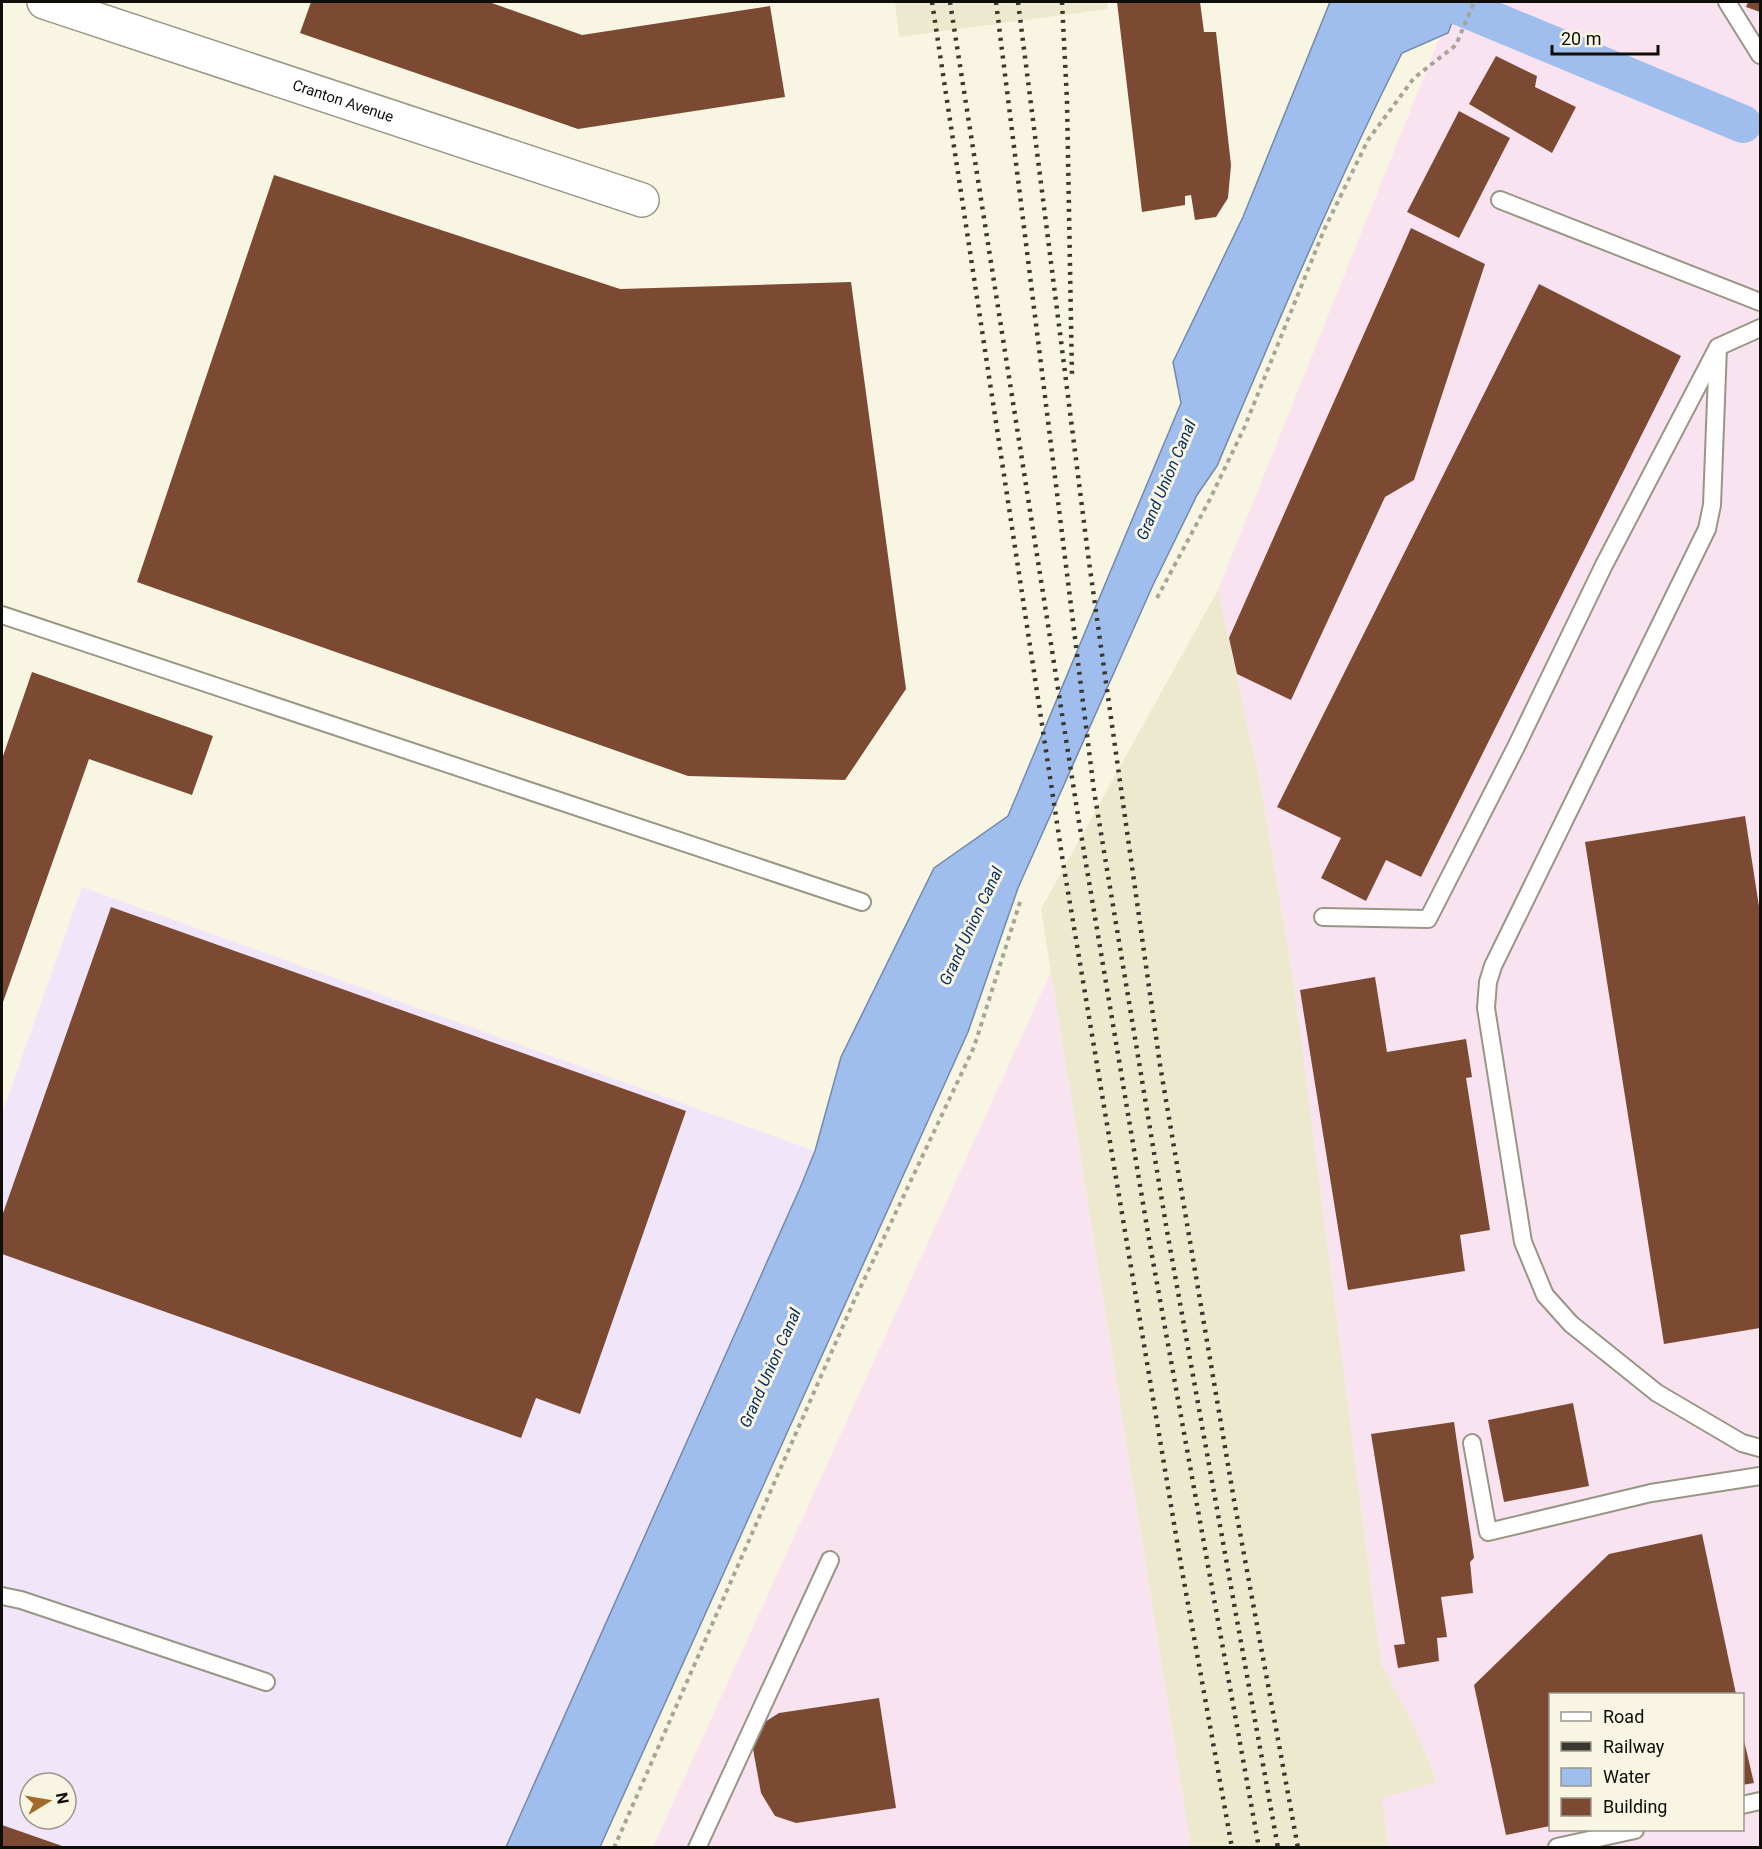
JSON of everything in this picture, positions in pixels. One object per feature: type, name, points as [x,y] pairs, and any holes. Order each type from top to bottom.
[{"type":"street","name":"Cranton Avenue","points":[[44,2],[642,200]]},
{"type":"lane","points":[[1727,2],[1761,55]]},
{"type":"lane","points":[[1500,200],[1761,302]]},
{"type":"lane","points":[[1323,917],[1428,920],[1516,747],[1604,565],[1718,347],[1761,328]]},
{"type":"lane","points":[[1718,347],[1712,505],[1707,529],[1492,966],[1486,1008],[1523,1242],[1545,1295],[1571,1324],[1657,1393],[1742,1443],[1761,1448]]},
{"type":"lane","points":[[2,615],[862,902]]},
{"type":"lane","points":[[1472,1443],[1488,1532],[1651,1493],[1761,1476]]},
{"type":"lane","points":[[697,1848],[830,1560]]},
{"type":"lane","points":[[2,1596],[21,1600],[266,1682]]},
{"type":"lane","points":[[1744,1805],[1761,1802]]},
{"type":"lane","points":[[1557,1847],[1630,1831]]},
{"type":"path","points":[[1157,598],[1210,499],[1245,426],[1324,230],[1368,140],[1414,78],[1456,45],[1474,2]]},
{"type":"path","points":[[614,1848],[854,1301],[974,1047],[1021,899]]},
{"type":"shaded area","points":[[895,2],[1107,2],[1108,9],[899,37]]},
{"type":"shaded area","points":[[1454,2],[1760,2],[1760,1847],[1388,1847],[1382,1798],[1437,1781],[1414,1726],[1381,1664],[1294,985],[1261,789],[1218,590]]},
{"type":"shaded area","points":[[1218,590],[1261,789],[1294,985],[1381,1664],[1414,1726],[1437,1782],[1382,1798],[1388,1847],[1191,1847],[1041,909]]},
{"type":"shaded area","points":[[82,887],[815,1151],[782,1230],[506,1847],[2,1848],[2,1114]]},
{"type":"shaded area","points":[[1051,972],[1191,1847],[653,1847]]},
{"type":"water","name":"Grand Union Canal","points":[[1330,2],[1460,2],[1448,33],[1402,53],[1353,155],[1217,466],[1197,495],[1153,585],[1018,888],[968,1032],[600,1847],[506,1847],[800,1188],[815,1151],[841,1057],[934,868],[1008,816],[1181,403],[1173,362],[1243,217]]},
{"type":"building","points":[[311,2],[489,2],[582,35],[770,6],[785,97],[578,129],[300,33]]},
{"type":"building","points":[[1117,2],[1200,2],[1204,32],[1216,32],[1231,165],[1228,198],[1216,217],[1195,220],[1191,195],[1185,196],[1185,205],[1142,212]]},
{"type":"building","points":[[1748,2],[1760,2],[1760,12],[1746,7]]},
{"type":"building","points":[[1496,56],[1537,76],[1535,87],[1576,107],[1552,153],[1469,104]]},
{"type":"building","points":[[1459,111],[1510,138],[1459,238],[1407,212]]},
{"type":"building","points":[[274,175],[620,289],[851,282],[906,689],[845,780],[688,776],[137,582]]},
{"type":"building","points":[[1411,228],[1485,264],[1414,480],[1385,497],[1291,700],[1237,674],[1229,638]]},
{"type":"building","points":[[1539,284],[1681,356],[1421,877],[1386,860],[1366,901],[1321,878],[1341,838],[1277,807]]},
{"type":"building","points":[[32,672],[213,736],[192,795],[89,759],[2,1005],[2,759]]},
{"type":"building","points":[[1745,816],[1760,913],[1760,1328],[1664,1344],[1585,842]]},
{"type":"building","points":[[111,907],[686,1111],[580,1414],[536,1398],[521,1438],[2,1254],[2,1216]]},
{"type":"building","points":[[1375,977],[1387,1052],[1466,1039],[1472,1077],[1466,1078],[1490,1230],[1460,1235],[1465,1271],[1348,1290],[1300,990]]},
{"type":"building","points":[[1573,1403],[1589,1486],[1504,1502],[1488,1420]]},
{"type":"building","points":[[1454,1422],[1474,1558],[1470,1562],[1473,1593],[1441,1597],[1447,1637],[1437,1638],[1439,1661],[1398,1668],[1394,1645],[1405,1644],[1371,1434]]},
{"type":"building","points":[[1702,1534],[1736,1693],[1549,1693],[1549,1826],[1506,1835],[1474,1685],[1609,1554]]},
{"type":"building","points":[[879,1698],[896,1808],[796,1823],[775,1816],[761,1793],[753,1749],[757,1727],[779,1713]]},
{"type":"building","points":[[1744,1740],[1754,1783],[1744,1785]]},
{"type":"building","points":[[2,1825],[65,1847],[65,1848],[2,1848]]},
{"type":"waterway","points":[[1449,2],[1743,124]]},
{"type":"railway","points":[[932,2],[1062,856],[1181,1565],[1232,1848]]},
{"type":"railway","points":[[950,2],[1079,822],[1149,1239],[1259,1848]]},
{"type":"railway","points":[[996,2],[1094,791],[1167,1231],[1278,1848]]},
{"type":"railway","points":[[1018,2],[1089,562],[1160,1065],[1234,1500],[1298,1848]]},
{"type":"railway","points":[[1062,2],[1067,100],[1072,377]]}]
